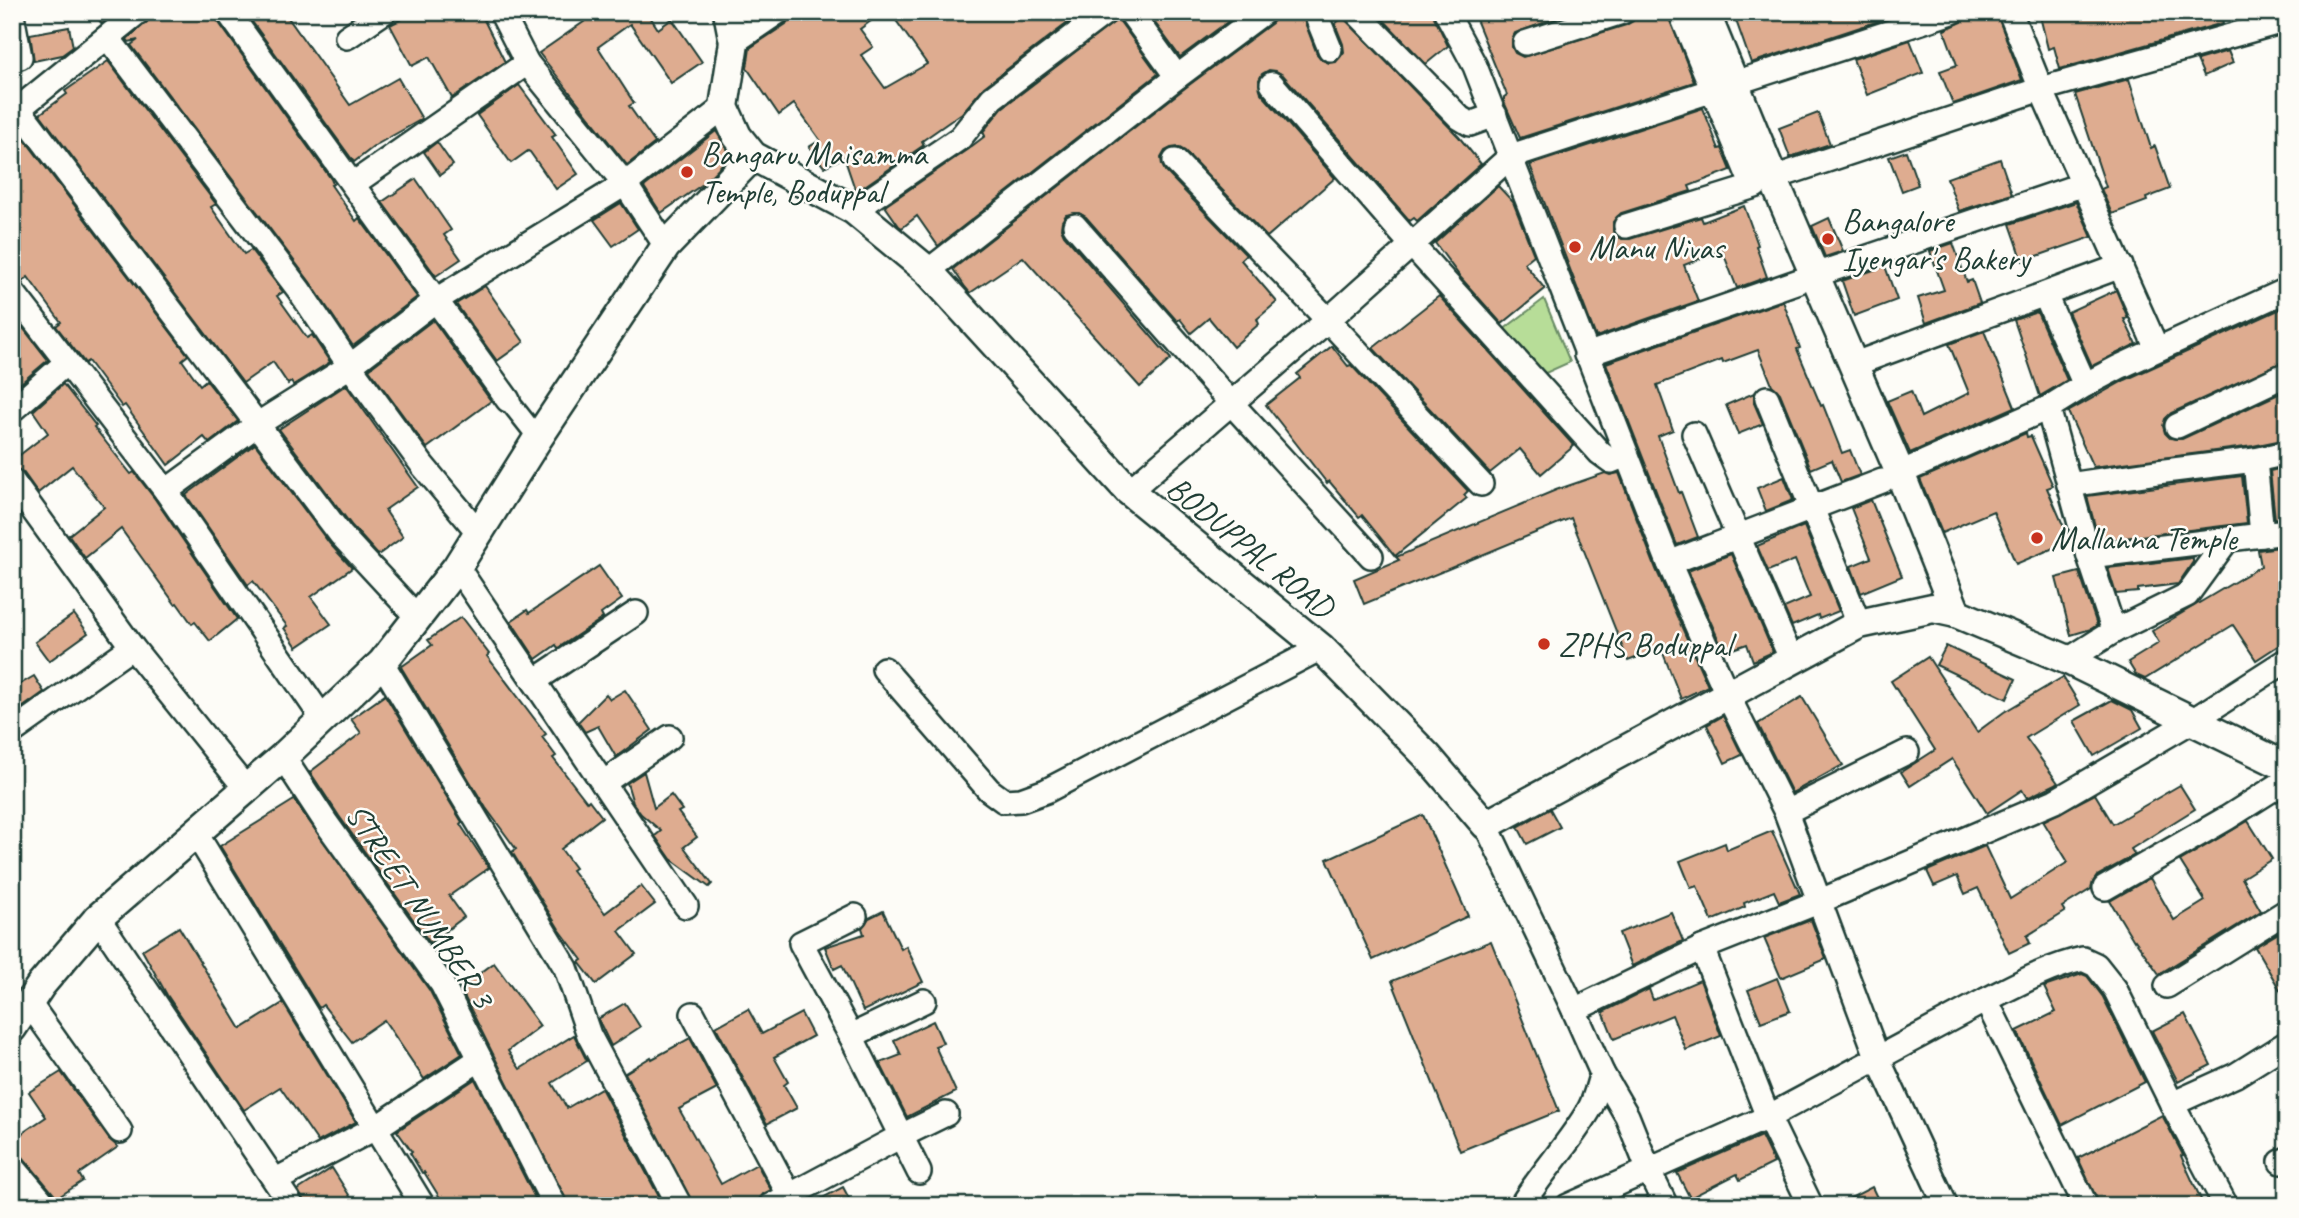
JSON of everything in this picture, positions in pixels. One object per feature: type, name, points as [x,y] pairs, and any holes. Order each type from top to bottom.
[{"type":"street","points":[[138,12],[16,112],[341,535],[418,618]]},
{"type":"street","points":[[228,12],[538,438]]},
{"type":"street","points":[[347,37],[384,12]]},
{"type":"street","points":[[500,12],[527,63],[625,184],[666,246]]},
{"type":"street","points":[[166,491],[258,424],[350,366],[436,300],[625,184],[724,107],[734,42],[728,12]]},
{"type":"street","points":[[734,42],[778,12]]},
{"type":"street","points":[[854,210],[960,138],[992,98],[1106,12]]},
{"type":"street","points":[[1130,12],[1177,77]]},
{"type":"street","points":[[928,271],[1264,12]]},
{"type":"street","points":[[1315,12],[1330,49]]},
{"type":"street","points":[[1356,12],[1460,118],[1470,124],[1495,116]]},
{"type":"street","points":[[1446,12],[1475,66],[1669,563],[1728,696],[1786,812],[1878,1059],[1947,1206]]},
{"type":"street","points":[[1525,43],[1622,12]]},
{"type":"street","points":[[1683,12],[1725,85]]},
{"type":"street","points":[[1705,12],[1725,85],[1891,477],[1944,610]]},
{"type":"street","points":[[1129,491],[1328,320],[1511,156],[1952,12]]},
{"type":"street","points":[[2010,12],[2041,89],[2158,349]]},
{"type":"street","points":[[12,15],[20,57]]},
{"type":"street","points":[[1626,226],[2041,89],[2287,20]]},
{"type":"street","points":[[108,38],[299,290],[350,366],[424,466],[479,533]]},
{"type":"street","points":[[353,184],[527,63]]},
{"type":"street","points":[[1272,84],[1412,245],[1600,453],[1611,461],[1626,455]]},
{"type":"street","name":"BODUPPAL ROAD","points":[[724,107],[737,136],[753,156],[854,210],[928,271],[1129,491],[1321,648],[1427,756],[1486,825],[1602,1073],[1627,1115],[1666,1206]]},
{"type":"street","points":[[12,1028],[41,985],[98,918],[284,757],[382,663],[457,567],[538,438],[666,246],[753,156]]},
{"type":"street","points":[[1175,161],[1480,484]]},
{"type":"street","points":[[1586,355],[2084,184]]},
{"type":"street","points":[[1076,226],[1231,403],[1371,556]]},
{"type":"street","points":[[1852,365],[2121,266]]},
{"type":"street","points":[[1807,278],[1852,365],[1891,477]]},
{"type":"street","points":[[1669,563],[1891,477],[2048,408],[2085,385],[2287,290]]},
{"type":"street","points":[[12,291],[166,491],[323,719]]},
{"type":"street","points":[[2045,295],[2085,385]]},
{"type":"street","points":[[12,410],[66,363]]},
{"type":"street","points":[[2177,426],[2287,374]]},
{"type":"street","points":[[1768,398],[1859,624]]},
{"type":"street","points":[[2048,408],[2089,556],[2114,631]]},
{"type":"street","points":[[1694,434],[1791,661]]},
{"type":"street","points":[[2069,485],[2255,460],[2287,453]]},
{"type":"street","points":[[2255,460],[2262,535]]},
{"type":"street","points":[[12,481],[132,647],[247,790]]},
{"type":"street","points":[[2089,556],[2287,532]]},
{"type":"street","points":[[2068,660],[2114,631],[2187,595],[2227,540]]},
{"type":"street","points":[[457,567],[686,906]]},
{"type":"street","points":[[1486,825],[1859,624],[1944,610],[2068,660],[2287,767]]},
{"type":"street","points":[[534,681],[636,613]]},
{"type":"street","points":[[12,733],[132,647]]},
{"type":"street","points":[[884,669],[989,790],[1004,801],[1021,800],[1046,791],[1321,648]]},
{"type":"street","points":[[1574,1010],[1702,948],[1818,902],[2055,801],[2192,721],[2287,660]]},
{"type":"street","points":[[382,663],[566,968],[589,1035],[680,1206]]},
{"type":"street","points":[[603,783],[670,737]]},
{"type":"street","points":[[1786,812],[1907,752]]},
{"type":"street","name":"STREET NUMBER 3","points":[[284,757],[327,824],[443,984],[555,1206]]},
{"type":"street","points":[[2105,888],[2287,780]]},
{"type":"street","points":[[195,832],[423,1206]]},
{"type":"street","points":[[2167,986],[2287,911]]},
{"type":"street","points":[[855,916],[801,943],[919,1172]]},
{"type":"street","points":[[98,918],[292,1206]]},
{"type":"street","points":[[1702,948],[1768,1117],[1811,1206]]},
{"type":"street","points":[[1568,1206],[1768,1117],[2039,973],[2083,959],[2096,965],[2115,989],[2226,1206]]},
{"type":"street","points":[[1986,1000],[2086,1206]]},
{"type":"street","points":[[851,1036],[923,1001]]},
{"type":"street","points":[[29,1003],[120,1131]]},
{"type":"street","points":[[693,1014],[784,1202],[901,1136],[946,1114]]},
{"type":"street","points":[[2172,1104],[2236,1075],[2287,1043]]},
{"type":"street","points":[[276,1181],[377,1127],[480,1059]]},
{"type":"street","points":[[1521,1206],[1536,1181],[1591,1108],[1602,1073]]},
{"type":"street","points":[[12,1166],[46,1206]]},
{"type":"green space","points":[[1544,299],[1570,362],[1541,375],[1503,330]]},
{"type":"building","points":[[93,12],[115,12],[102,24]]},
{"type":"building","points":[[152,12],[214,12],[217,20],[331,179],[331,185],[356,221],[359,218],[417,297],[353,346],[310,282],[131,45],[138,40],[129,42],[127,39],[147,22]]},
{"type":"building","points":[[245,12],[284,12],[350,105],[398,78],[422,119],[376,145],[354,162]]},
{"type":"building","points":[[415,12],[480,12],[505,62],[452,98],[429,57],[412,66],[390,25]]},
{"type":"building","points":[[583,12],[647,12],[658,29],[672,19],[702,62],[671,83],[630,24],[598,47],[634,103],[629,106],[655,143],[627,165],[539,53],[588,19]]},
{"type":"building","points":[[792,12],[883,12],[860,29],[873,47],[861,55],[885,88],[927,64],[890,12],[1082,12],[984,87],[962,113],[922,141],[924,145],[856,192],[844,157],[824,167],[809,147],[820,140],[794,104],[779,115],[747,68],[750,48],[786,24]]},
{"type":"building","points":[[1147,12],[1225,12],[1230,20],[1180,57]]},
{"type":"building","points":[[1278,12],[1301,12],[1317,54],[1329,63],[1336,62],[1344,52],[1335,24],[1343,17],[1459,137],[1481,164],[1417,221],[1414,218],[1410,221],[1283,75],[1269,70],[1262,74],[1259,80],[1261,93],[1335,178],[1267,237],[1185,151],[1178,147],[1171,148],[1165,151],[1161,158],[1165,171],[1246,255],[1241,260],[1277,302],[1257,319],[1259,324],[1233,347],[1209,318],[1191,333],[1180,319],[1177,321],[1086,217],[1079,213],[1066,215],[1061,228],[1064,235],[1171,359],[1140,387],[1023,257],[970,293],[953,269],[1272,23]]},
{"type":"building","points":[[1376,12],[1432,12],[1448,46],[1426,64]]},
{"type":"building","points":[[1473,12],[1575,12],[1515,33],[1512,47],[1515,53],[1523,57],[1626,25],[1633,21],[1636,12],[1667,12],[1694,82],[1520,138],[1504,102],[1507,95]]},
{"type":"building","points":[[1733,12],[1899,12],[1900,14],[1751,63]]},
{"type":"building","points":[[1966,12],[1996,12],[2022,80],[1953,104],[1940,71],[1957,65],[1944,30],[1962,22]]},
{"type":"building","points":[[2039,12],[2220,12],[2223,23],[2060,69],[2054,47],[2048,49]]},
{"type":"building","points":[[1118,19],[1158,74],[938,246],[917,216],[902,228],[899,226],[885,206],[985,136],[983,132],[1002,108]]},
{"type":"building","points":[[69,27],[73,47],[62,55],[34,61],[30,34]]},
{"type":"building","points":[[1910,40],[1923,73],[1867,95],[1853,59]]},
{"type":"building","points":[[2228,51],[2233,63],[2204,76],[2197,60]]},
{"type":"building","points":[[108,61],[216,204],[211,207],[244,254],[251,250],[283,292],[277,296],[307,338],[312,335],[330,362],[293,385],[291,382],[288,384],[273,362],[243,383],[40,114],[67,94],[65,91]]},
{"type":"building","points":[[2129,79],[2151,148],[2155,146],[2170,189],[2112,214],[2101,189],[2106,187],[2075,94]]},
{"type":"building","points":[[519,85],[556,135],[552,137],[578,174],[556,189],[530,152],[511,163],[477,115]]},
{"type":"building","points":[[1703,108],[1719,149],[1722,148],[1731,170],[1689,186],[1691,191],[1621,213],[1613,222],[1613,231],[1622,239],[1630,239],[1701,217],[1703,222],[1744,206],[1767,277],[1737,288],[1722,250],[1684,265],[1698,301],[1596,337],[1530,165]]},
{"type":"building","points":[[1818,113],[1830,144],[1790,157],[1779,128]]},
{"type":"building","name":"Bangaru Maisamma Temple, Boduppal","points":[[716,131],[731,155],[703,184],[661,213],[644,187]]},
{"type":"building","points":[[19,132],[188,355],[182,360],[200,385],[206,380],[238,421],[209,443],[204,437],[168,465],[125,405],[122,407],[88,361],[85,363],[56,326],[61,322],[28,277],[22,282],[12,277],[12,137]]},
{"type":"building","points":[[437,142],[453,165],[440,175],[424,152]]},
{"type":"building","points":[[1906,151],[1918,185],[1902,191],[1889,157]]},
{"type":"building","points":[[2000,159],[2012,194],[1959,211],[1947,178]]},
{"type":"building","points":[[416,179],[451,230],[444,235],[461,259],[436,276],[382,202]]},
{"type":"building","points":[[1498,186],[1513,202],[1534,255],[1524,263],[1545,289],[1502,324],[1461,278],[1435,243]]},
{"type":"building","points":[[2076,202],[2092,237],[2023,261],[2010,224]]},
{"type":"building","points":[[621,203],[638,229],[613,246],[594,220]]},
{"type":"building","name":"Bangalore Iyengar's Bakery","points":[[1829,218],[1843,251],[1825,257],[1812,226]]},
{"type":"building","points":[[1953,243],[1967,282],[1972,280],[1980,303],[1926,323],[1918,298],[1944,290],[1930,251]]},
{"type":"building","points":[[1885,266],[1897,300],[1854,316],[1842,281]]},
{"type":"building","points":[[485,286],[524,342],[497,361],[456,304]]},
{"type":"building","points":[[2116,290],[2128,318],[2124,319],[2136,344],[2092,366],[2068,312]]},
{"type":"building","points":[[1439,296],[1574,446],[1541,474],[1520,449],[1490,473],[1373,348]]},
{"type":"building","points":[[1783,301],[1800,348],[1797,349],[1821,406],[1823,405],[1842,453],[1850,450],[1860,475],[1841,482],[1832,460],[1811,469],[1780,393],[1772,385],[1758,350],[1723,363],[1722,360],[1657,385],[1673,430],[1658,436],[1698,537],[1677,545],[1606,363]]},
{"type":"building","points":[[2287,306],[2287,360],[2171,413],[2163,426],[2170,438],[2182,439],[2287,390],[2287,439],[2093,467],[2068,412],[2125,380]]},
{"type":"building","points":[[2037,312],[2067,380],[2040,396],[2014,320]]},
{"type":"building","points":[[12,314],[48,360],[15,388],[12,384]]},
{"type":"building","points":[[433,320],[491,401],[427,448],[369,369]]},
{"type":"building","points":[[1984,331],[2015,407],[1910,453],[1887,401],[1911,391],[1921,417],[1969,393],[1949,344]]},
{"type":"building","points":[[1332,346],[1468,491],[1464,495],[1467,498],[1395,556],[1362,515],[1359,517],[1329,481],[1327,483],[1266,405],[1300,378],[1297,374]]},
{"type":"building","points":[[63,384],[131,474],[134,472],[155,499],[237,619],[210,641],[195,622],[192,624],[177,603],[175,604],[121,529],[85,558],[69,535],[104,507],[72,466],[38,493],[23,472],[12,467],[12,461],[48,433],[33,411]]},
{"type":"building","points":[[346,385],[418,487],[385,510],[403,537],[378,555],[352,526],[279,429]]},
{"type":"building","points":[[1754,393],[1754,403],[1763,424],[1738,434],[1726,405]]},
{"type":"building","points":[[2026,433],[2027,437],[2031,436],[2053,486],[2047,488],[2070,541],[2016,564],[1993,511],[1942,533],[1920,479]]},
{"type":"building","points":[[255,444],[330,544],[352,568],[311,597],[331,624],[297,647],[284,628],[287,626],[253,581],[248,585],[186,495]]},
{"type":"building","points":[[2287,467],[2287,518],[2275,519],[2270,471]]},
{"type":"building","points":[[1605,473],[1619,473],[1656,569],[1708,686],[1681,699],[1661,648],[1628,661],[1571,518],[1364,604],[1354,579],[1399,560],[1396,557],[1556,490]]},
{"type":"building","points":[[2242,476],[2247,523],[2099,541],[2087,496]]},
{"type":"building","points":[[1784,477],[1793,500],[1766,511],[1757,488]]},
{"type":"building","points":[[1871,500],[1902,576],[1861,593],[1851,566],[1871,558],[1851,508]]},
{"type":"building","points":[[1804,526],[1839,611],[1819,619],[1818,615],[1792,626],[1784,608],[1810,597],[1795,560],[1768,571],[1757,546]]},
{"type":"building","points":[[2287,546],[2287,640],[2256,660],[2233,625],[2145,679],[2136,675],[2128,662],[2159,643],[2152,631],[2261,566],[2258,550]]},
{"type":"building","points":[[1731,554],[1773,652],[1753,661],[1747,644],[1724,652],[1688,571]]},
{"type":"building","points":[[2193,558],[2178,584],[2138,589],[2138,592],[2116,594],[2108,568]]},
{"type":"building","points":[[599,566],[622,599],[601,614],[603,618],[558,648],[556,645],[536,659],[511,621],[527,610],[529,613]]},
{"type":"building","points":[[2079,572],[2097,625],[2071,635],[2056,578]]},
{"type":"building","points":[[74,614],[88,633],[49,661],[35,642]]},
{"type":"building","points":[[461,617],[546,734],[542,737],[556,756],[553,758],[602,817],[561,849],[575,868],[572,870],[605,913],[641,886],[655,904],[619,931],[636,954],[596,984],[579,962],[582,960],[559,929],[512,852],[516,849],[486,808],[401,667],[432,645],[428,640]]},
{"type":"building","points":[[1946,646],[2016,679],[2007,699],[1936,665]]},
{"type":"building","points":[[1928,657],[1977,732],[2004,712],[2063,677],[2080,705],[2026,738],[2058,783],[2027,798],[2022,790],[1987,813],[1952,759],[1910,786],[1901,772],[1935,750],[1891,681]]},
{"type":"building","points":[[34,676],[44,692],[12,715],[12,689]]},
{"type":"building","points":[[625,690],[652,730],[616,757],[598,726],[585,732],[578,722],[606,694],[610,699]]},
{"type":"building","points":[[385,695],[462,822],[460,824],[489,868],[449,896],[464,917],[430,943],[310,772],[361,733],[351,719]]},
{"type":"building","points":[[1802,697],[1843,765],[1792,793],[1758,724]]},
{"type":"building","points":[[2112,700],[2132,710],[2142,728],[2094,756],[2074,721]]},
{"type":"building","points":[[1723,716],[1742,755],[1725,763],[1707,725]]},
{"type":"building","points":[[644,772],[654,808],[671,795],[682,810],[678,812],[697,837],[684,847],[712,884],[709,887],[671,859],[655,836],[661,831],[641,814],[633,803],[627,783]]},
{"type":"building","points":[[2180,785],[2195,809],[2131,849],[2135,855],[2097,876],[2091,889],[2062,907],[2065,912],[2027,936],[2030,943],[2009,953],[1978,888],[1965,894],[1957,876],[1934,886],[1927,871],[1985,846],[2010,899],[2068,862],[2043,821],[2095,794],[2113,824]]},
{"type":"building","points":[[294,800],[430,991],[462,1054],[424,1079],[384,1020],[352,1042],[323,1005],[319,1008],[220,846]]},
{"type":"building","points":[[1550,809],[1560,827],[1527,844],[1518,827]]},
{"type":"building","points":[[1423,815],[1468,916],[1373,960],[1327,859]]},
{"type":"building","points":[[2248,821],[2272,859],[2242,878],[2261,911],[2159,974],[2134,941],[2110,901],[2150,878],[2174,920],[2205,901],[2180,861]]},
{"type":"building","points":[[1772,831],[1800,894],[1779,902],[1774,891],[1744,903],[1745,907],[1712,921],[1697,886],[1691,888],[1680,861],[1725,843],[1727,850]]},
{"type":"building","points":[[883,911],[901,949],[906,946],[923,982],[863,1011],[842,965],[834,969],[825,947],[864,934],[862,928],[869,918]]},
{"type":"building","points":[[1671,912],[1683,941],[1632,966],[1619,933]]},
{"type":"building","points":[[1811,920],[1826,959],[1781,978],[1764,938]]},
{"type":"building","points":[[179,927],[241,1029],[283,1003],[356,1122],[318,1142],[280,1087],[244,1110],[167,995],[142,950]]},
{"type":"building","points":[[2287,928],[2287,1002],[2255,947]]},
{"type":"building","points":[[1491,941],[1559,1111],[1460,1151],[1392,981]]},
{"type":"building","points":[[494,963],[540,1026],[508,1051],[520,1069],[574,1035],[587,1061],[552,1083],[567,1108],[601,1088],[664,1206],[569,1206],[460,988]]},
{"type":"building","points":[[2082,974],[2087,976],[2103,997],[2145,1082],[2062,1125],[2017,1031],[2056,1012],[2044,987]]},
{"type":"building","points":[[1777,978],[1790,1011],[1761,1022],[1748,990]]},
{"type":"building","points":[[1700,980],[1721,1036],[1686,1050],[1672,1015],[1614,1039],[1603,1012],[1649,989],[1653,1000]]},
{"type":"building","points":[[625,1003],[640,1027],[611,1046],[598,1019]]},
{"type":"building","points":[[748,1009],[762,1034],[801,1013],[813,1036],[774,1057],[788,1082],[784,1085],[797,1108],[767,1124],[716,1027]]},
{"type":"building","points":[[2185,1014],[2211,1065],[2178,1082],[2152,1031]]},
{"type":"building","points":[[933,1021],[943,1043],[935,1046],[956,1092],[907,1117],[880,1063],[901,1055],[894,1040]]},
{"type":"building","points":[[690,1038],[717,1089],[679,1109],[721,1184],[757,1164],[771,1190],[751,1206],[694,1206],[625,1073]]},
{"type":"building","points":[[61,1072],[109,1139],[118,1147],[79,1174],[83,1181],[57,1198],[23,1157],[13,1152],[12,1140],[46,1117],[29,1092]]},
{"type":"building","points":[[475,1079],[539,1206],[445,1206],[397,1131]]},
{"type":"building","points":[[2162,1115],[2183,1155],[2181,1156],[2204,1206],[2100,1206],[2078,1158]]},
{"type":"building","points":[[1761,1136],[1774,1163],[1740,1180],[1737,1174],[1690,1198],[1677,1173]]},
{"type":"building","points":[[332,1168],[356,1206],[306,1206],[298,1190]]},
{"type":"building","points":[[843,1187],[853,1206],[809,1206],[809,1205]]},
{"type":"building","points":[[1872,1187],[1881,1206],[1835,1206]]},
{"type":"place","name":"Bangaru Maisamma Temple, Boduppal","points":[[687,172]]},
{"type":"place","name":"Bangalore Iyengar's Bakery","points":[[1828,239]]},
{"type":"place","name":"Manu Nivas","points":[[1575,247]]},
{"type":"place","name":"Mallanna Temple","points":[[2037,538]]},
{"type":"place","name":"ZPHS Boduppal","points":[[1544,644]]}]
